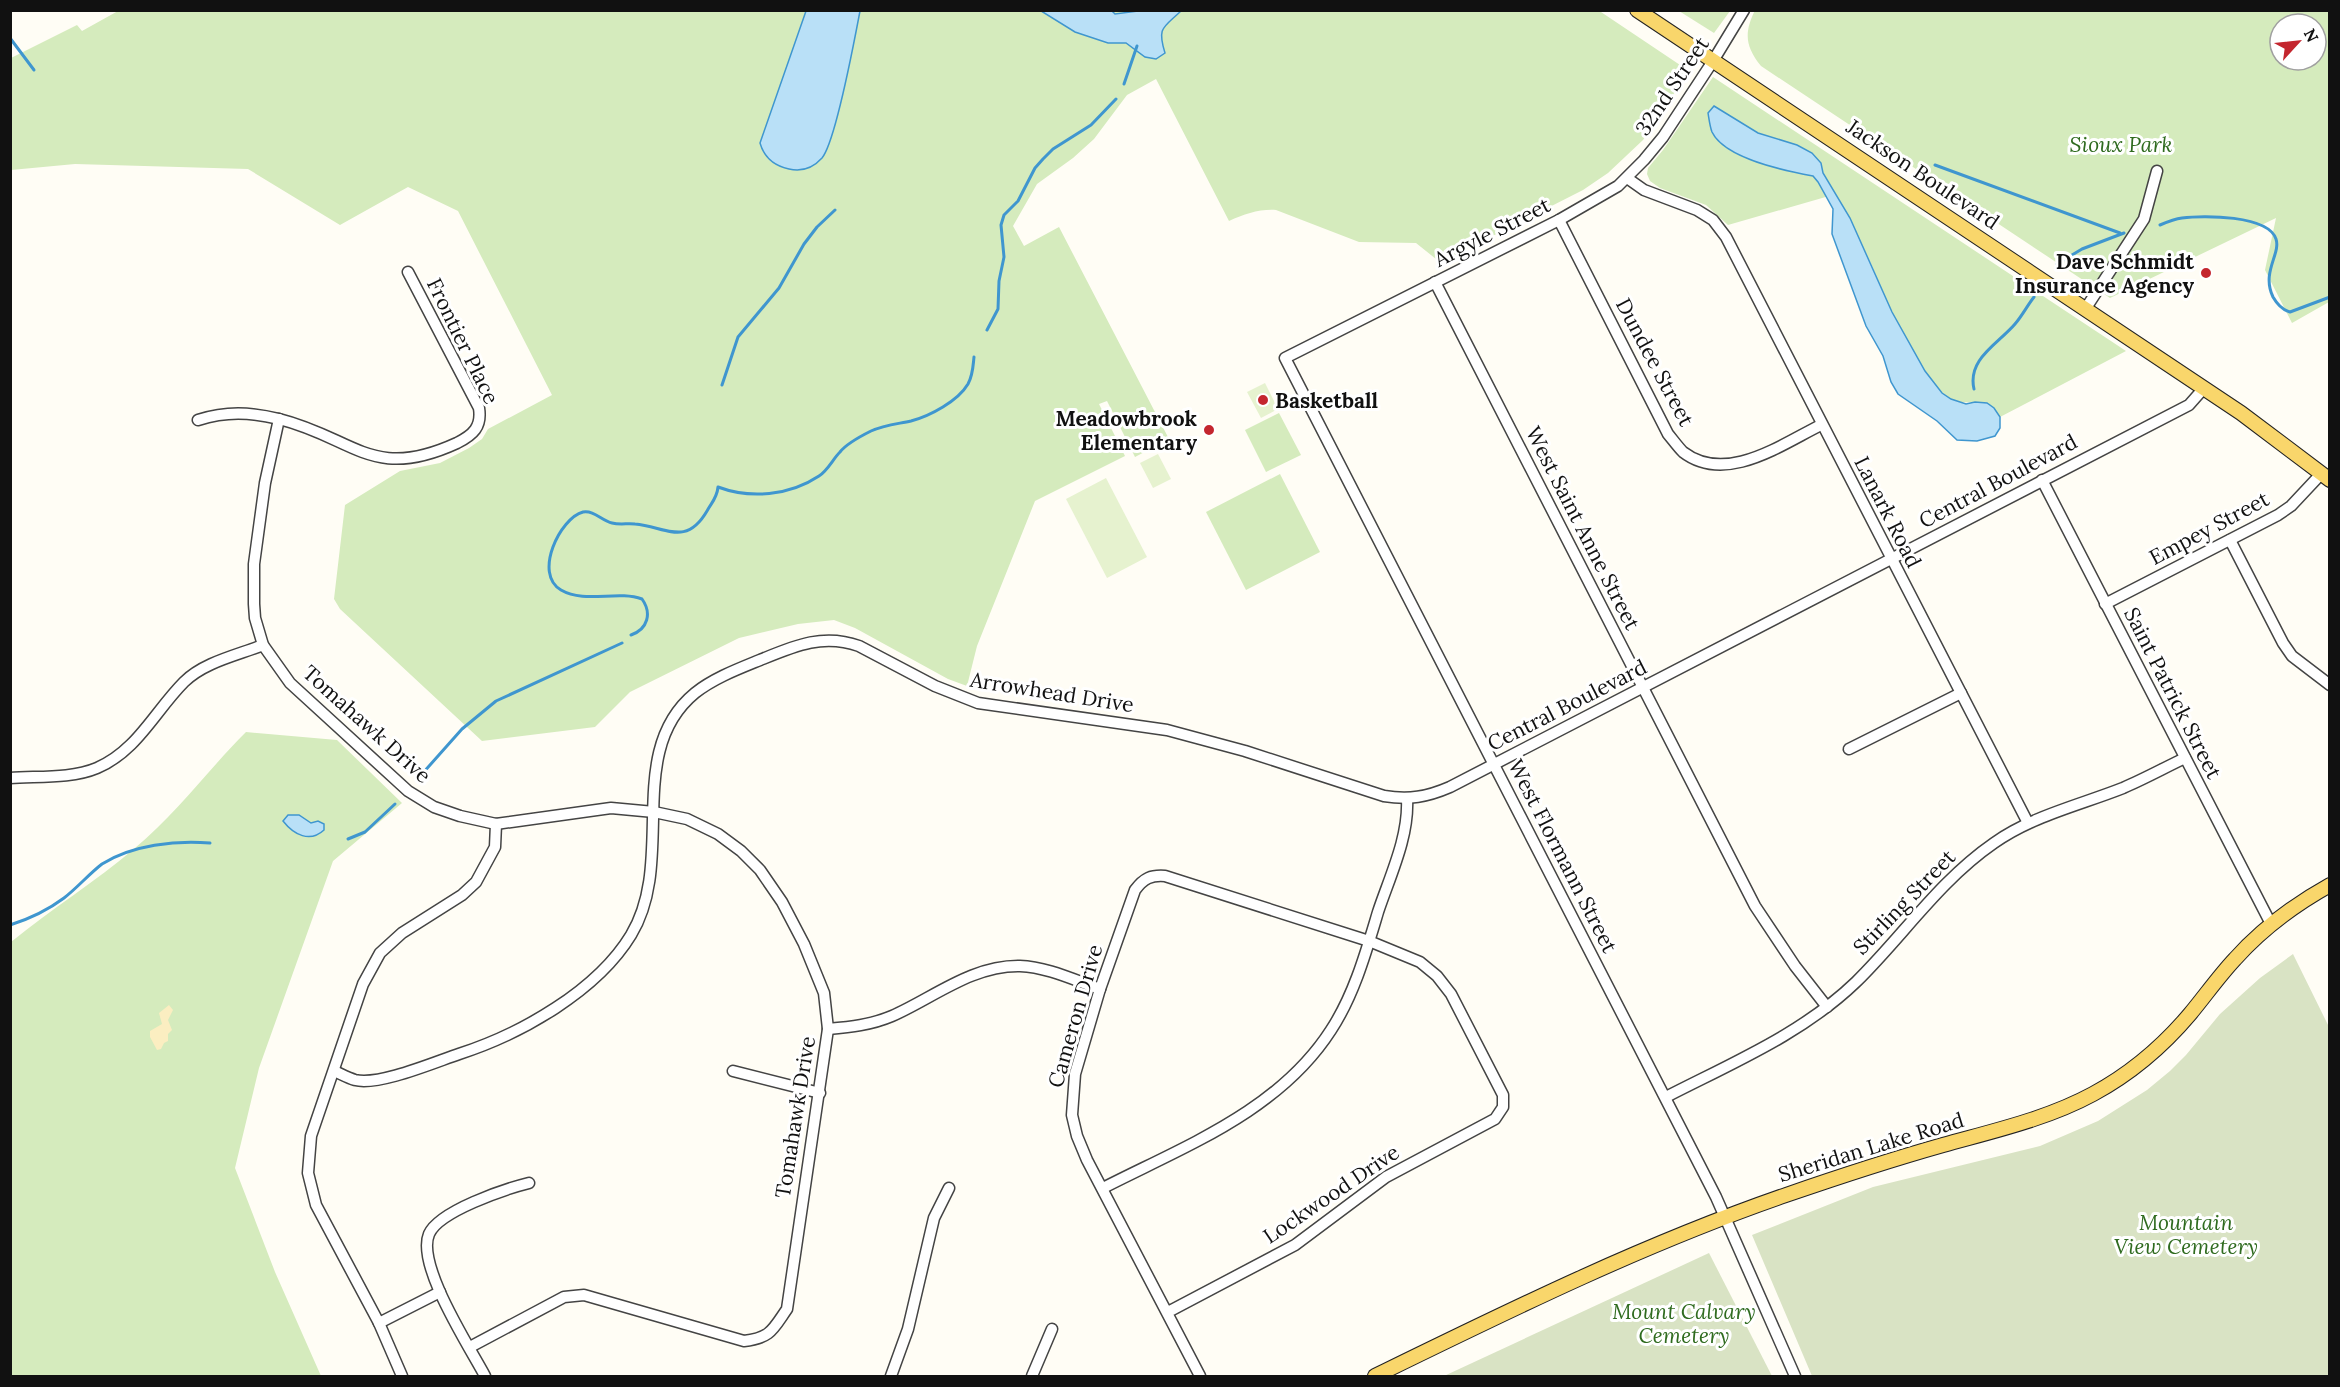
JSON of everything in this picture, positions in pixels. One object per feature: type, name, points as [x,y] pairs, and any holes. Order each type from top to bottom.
[{"type":"main road","name":"Jackson Boulevard","points":[[1637,10],[2204,388],[2325,477]]},
{"type":"main road","name":"Sheridan Lake Road","points":[[1375,1377],[1568,1282],[1667,1239],[1865,1168],[2043,1116],[2091,1095],[2133,1068],[2166,1040],[2234,960],[2271,924],[2330,885]]},
{"type":"street","name":"32nd Street","points":[[1627,178],[1663,137],[1744,10]]},
{"type":"street","points":[[2086,308],[2144,219],[2157,171]]},
{"type":"street","name":"Argyle Street","points":[[1284,358],[1559,220],[1607,193],[1627,178]]},
{"type":"street","name":"Lanark Road","points":[[1627,178],[1644,190],[1697,210],[1713,220],[1726,237],[2028,823]]},
{"type":"street","name":"Dundee Street","points":[[1559,220],[1668,434],[1684,452],[1701,460],[1725,465],[1748,460],[1821,425]]},
{"type":"street","name":"Frontier Place","points":[[279,419],[314,431],[365,454],[392,459],[428,455],[468,437],[478,427],[480,419],[477,404],[408,272]]},
{"type":"street","name":"West Saint Anne Street","points":[[1435,282],[1755,906],[1795,966],[1827,1007]]},
{"type":"street","name":"West Flormann Street","points":[[1284,358],[1666,1097],[1726,1217],[1795,1377]]},
{"type":"street","name":"Central Boulevard","points":[[1407,799],[1437,793],[1891,560],[2189,405],[2204,388]]},
{"type":"street","points":[[198,420],[231,412],[279,419]]},
{"type":"street","name":"Tomahawk Drive","points":[[279,419],[264,483],[254,564],[255,618],[263,645],[290,683],[408,791],[434,807],[460,816],[496,824],[611,808],[654,812],[687,819],[718,834],[760,870],[782,902],[804,944],[824,993],[828,1029],[787,1309],[772,1330],[760,1339],[744,1341],[584,1295],[564,1297],[470,1347]]},
{"type":"street","name":"Empey Street","points":[[2105,604],[2286,509],[2325,477]]},
{"type":"street","name":"Saint Patrick Street","points":[[2042,480],[2271,924]]},
{"type":"street","points":[[2230,540],[2283,643],[2292,656],[2330,685]]},
{"type":"street","name":"Arrowhead Drive","points":[[334,1071],[357,1081],[378,1080],[485,1046],[529,1024],[590,983],[630,936],[642,914],[650,881],[657,754],[669,724],[686,701],[707,685],[765,658],[805,644],[837,639],[859,646],[935,686],[978,703],[1167,730],[1245,751],[1368,791],[1407,799]]},
{"type":"street","points":[[10,778],[67,775],[96,768],[120,754],[137,739],[185,681],[195,674],[263,645]]},
{"type":"street","points":[[1849,749],[1961,693]]},
{"type":"street","name":"Stirling Street","points":[[1666,1097],[1789,1034],[1827,1007],[1857,981],[1954,874],[1995,842],[2028,823],[2122,788],[2185,758]]},
{"type":"street","points":[[1103,1188],[1241,1116],[1266,1100],[1305,1065],[1332,1028],[1347,1000],[1407,822],[1407,799]]},
{"type":"street","points":[[402,1377],[379,1323],[316,1205],[309,1180],[311,1136],[363,984],[380,953],[402,933],[462,895],[477,882],[495,847],[496,824]]},
{"type":"street","name":"Cameron Drive","points":[[1200,1377],[1077,1136],[1072,1115],[1075,1074],[1100,989],[1135,890],[1151,875],[1165,876],[1369,940]]},
{"type":"street","name":"Lockwood Drive","points":[[1167,1312],[1295,1245],[1386,1178],[1495,1119],[1503,1107],[1503,1095],[1451,994],[1437,976],[1420,962],[1369,940]]},
{"type":"street","points":[[828,1029],[864,1026],[890,1017],[974,974],[997,968],[1040,968],[1100,989]]},
{"type":"street","points":[[733,1071],[820,1093]]},
{"type":"street","points":[[485,1377],[431,1274],[425,1249],[429,1233],[441,1220],[498,1191],[529,1183]]},
{"type":"street","points":[[891,1377],[908,1329],[934,1218],[949,1188]]},
{"type":"street","points":[[379,1323],[440,1292]]},
{"type":"street","points":[[1032,1377],[1052,1329]]},
{"type":"green space","points":[[1598,10],[1689,71],[1643,140],[1608,173],[1583,190],[1443,261],[1436,259],[1416,243],[1359,242],[1276,210],[1252,212],[1229,221],[1156,79],[1127,95],[1094,139],[1073,158],[1037,184],[1013,226],[1024,246],[1059,227],[1169,439],[1135,457],[1107,401],[1099,404],[1125,456],[1035,501],[977,646],[967,686],[948,679],[855,628],[834,620],[798,624],[739,638],[630,692],[595,727],[482,741],[340,609],[334,599],[345,505],[400,471],[440,463],[469,448],[482,439],[488,429],[552,395],[458,211],[408,187],[340,225],[248,169],[75,164],[11,170],[11,58],[77,25],[82,31],[118,11]]},
{"type":"green space","name":"Sioux Park","points":[[1755,10],[2329,11],[2329,302],[2292,323],[2265,270],[2276,218],[2110,298],[1761,66],[1749,46],[1749,26]]},
{"type":"green space","points":[[1679,11],[1730,11],[1714,33]]},
{"type":"green space","points":[[1713,77],[2126,351],[2000,417],[1986,404],[1949,398],[1931,380],[1911,350],[1836,194],[1728,225],[1706,205],[1660,188],[1650,181],[1647,174],[1648,168]]},
{"type":"green space","name":"Basketball","points":[[1265,383],[1278,409],[1261,418],[1247,392]]},
{"type":"green space","points":[[1279,413],[1301,455],[1266,472],[1245,430]]},
{"type":"green space","points":[[1158,454],[1171,479],[1153,488],[1140,463]]},
{"type":"green space","points":[[1280,474],[1320,552],[1246,590],[1206,512]]},
{"type":"green space","points":[[1106,478],[1147,557],[1107,578],[1066,499]]},
{"type":"green space","points":[[246,732],[337,740],[402,803],[333,861],[259,1068],[235,1168],[275,1272],[321,1376],[11,1376],[11,942],[150,835]]},
{"type":"green space","name":"Mountain View Cemetery","points":[[2293,954],[2329,1027],[2329,1376],[1812,1376],[1752,1235],[1873,1187],[2040,1146],[2098,1121],[2147,1090],[2170,1071],[2220,1014],[2260,978]]},
{"type":"green space","name":"Mount Calvary Cemetery","points":[[1709,1253],[1772,1376],[1444,1376]]},
{"type":"sand","points":[[169,1005],[173,1010],[168,1020],[172,1030],[168,1034],[168,1041],[157,1050],[150,1037],[150,1031],[162,1024],[159,1013]]},
{"type":"water","points":[[1111,10],[1115,14],[1138,11],[1181,11],[1163,29],[1165,53],[1156,59],[1145,57],[1126,43],[1108,43],[1075,32],[1041,11]]},
{"type":"water","points":[[806,11],[860,11],[844,88],[827,148],[822,158],[815,164],[794,170],[779,166],[770,160],[760,143]]},
{"type":"water","points":[[1714,106],[1758,133],[1797,145],[1812,153],[1821,163],[1823,173],[1850,218],[1892,312],[1925,371],[1942,393],[1951,399],[1966,404],[1987,403],[1994,408],[2000,417],[2000,428],[1995,436],[1977,441],[1957,440],[1937,421],[1898,394],[1891,382],[1883,356],[1866,326],[1832,234],[1833,209],[1818,182],[1813,176],[1757,162],[1729,150],[1712,132],[1708,113]]},
{"type":"water","points":[[288,815],[299,815],[311,823],[318,821],[324,824],[324,830],[313,836],[302,836],[283,821]]},
{"type":"waterway","points":[[10,38],[34,70]]},
{"type":"waterway","points":[[1124,84],[1137,46]]},
{"type":"waterway","points":[[987,330],[998,309],[999,281],[1004,257],[1001,225],[1004,215],[1018,201],[1035,168],[1043,159],[1053,149],[1091,125],[1116,99]]},
{"type":"waterway","points":[[1935,165],[2120,233]]},
{"type":"waterway","points":[[722,385],[738,337],[779,288],[804,244],[817,227],[835,210]]},
{"type":"waterway","points":[[2160,225],[2179,218],[2192,217],[2234,218],[2261,225],[2271,231],[2276,239],[2276,251],[2269,280],[2273,297],[2278,304],[2290,312],[2330,297]]},
{"type":"waterway","points":[[2057,264],[2082,249],[2124,233]]},
{"type":"waterway","points":[[1974,389],[1973,378],[1979,361],[2015,324],[2034,297]]},
{"type":"waterway","points":[[631,635],[641,629],[647,620],[647,610],[642,599],[622,596],[580,596],[561,590],[553,582],[549,572],[553,547],[566,524],[574,516],[587,512],[612,523],[635,524],[666,531],[683,532],[699,522],[714,500],[718,487],[756,494],[769,494],[795,488],[822,474],[837,455],[859,437],[881,427],[918,419],[951,402],[968,384],[974,357]]},
{"type":"waterway","points":[[422,774],[462,729],[496,701],[622,643]]},
{"type":"waterway","points":[[348,839],[365,832],[395,804]]},
{"type":"waterway","points":[[10,925],[38,914],[58,902],[102,864],[127,852],[169,843],[210,843]]},
{"type":"place","name":"Dave Schmidt Insurance Agency","points":[[2206,273]]},
{"type":"place","name":"Basketball","points":[[1263,400]]},
{"type":"place","name":"Meadowbrook Elementary","points":[[1209,430]]}]
